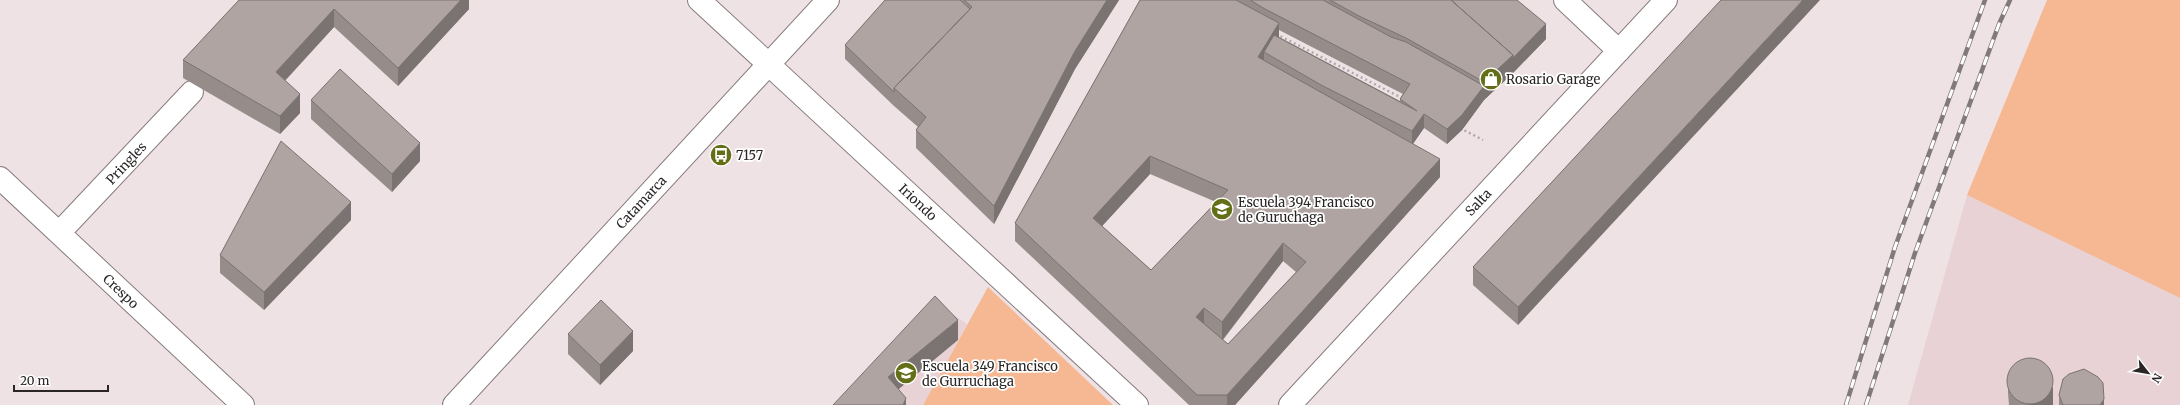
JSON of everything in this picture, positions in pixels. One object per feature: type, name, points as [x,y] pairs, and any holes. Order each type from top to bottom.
[{"type":"main road","name":"Iriondo","points":[[699,0],[1137,405]]},
{"type":"main road","name":"Catamarca","points":[[454,405],[828,0]]},
{"type":"main road","points":[[1565,0],[1619,51]]},
{"type":"main road","name":"Salta","points":[[1290,405],[1666,0]]},
{"type":"main road","name":"Pringles","points":[[59,233],[192,92]]},
{"type":"main road","name":"Crespo","points":[[0,178],[243,405]]},
{"type":"path","points":[[1273,32],[1406,101]]},
{"type":"path","points":[[1455,126],[1483,140]]},
{"type":"shaded area","points":[[2047,0],[2180,0],[2180,298],[1967,195]]},
{"type":"shaded area","points":[[1967,195],[2180,298],[2180,405],[1908,405]]},
{"type":"shaded area","points":[[988,287],[1113,405],[923,405]]},
{"type":"shaded area","name":"Escuela 349 Francisco de Gurruchaga","points":[[934,301],[967,324],[923,405],[841,405]]},
{"type":"building","points":[[239,0],[461,0],[398,68],[334,9],[276,72],[300,94],[280,116],[183,60]]},
{"type":"building","points":[[885,0],[960,0],[970,9],[894,88],[894,92],[845,45]]},
{"type":"building","points":[[964,0],[1107,0],[1075,51],[994,206],[916,130],[926,117],[894,88],[972,7]]},
{"type":"building","name":"Escuela 394 Francisco de Guruchaga","points":[[1140,0],[1236,0],[1279,23],[1258,57],[1440,159],[1227,395],[1197,395],[1015,223]],"holes":[[[1150,156],[1228,190],[1151,270],[1093,218]],[[1283,243],[1306,262],[1228,344],[1196,317],[1204,308],[1222,322]]]},
{"type":"building","points":[[1250,0],[1323,0],[1391,37],[1406,42],[1484,86],[1462,115],[1447,129],[1424,114],[1412,131],[1321,85],[1264,52],[1274,35],[1417,111],[1400,99],[1410,84]]},
{"type":"building","points":[[1330,0],[1451,0],[1513,55],[1484,82],[1406,38],[1359,16]]},
{"type":"building","points":[[1451,0],[1517,0],[1546,24],[1513,58],[1513,55]]},
{"type":"building","points":[[1721,0],[1803,0],[1518,307],[1473,267]]},
{"type":"building","points":[[340,69],[420,143],[392,174],[311,100]]},
{"type":"building","points":[[281,141],[351,202],[264,292],[220,255]]},
{"type":"building","points":[[935,296],[958,320],[888,377],[906,398],[903,405],[833,405]]},
{"type":"building","points":[[601,300],[633,331],[600,365],[568,334]]},
{"type":"building","points":[[2030,358],[2043,362],[2049,368],[2053,381],[2049,394],[2043,400],[2030,404],[2017,400],[2011,394],[2007,381],[2011,368],[2017,362]]},
{"type":"building","points":[[2084,369],[2098,377],[2103,383],[2104,399],[2100,405],[2063,405],[2059,395],[2063,379],[2069,374]]},
{"type":"railway","points":[[1846,405],[1895,247],[1985,0]]},
{"type":"railway","points":[[1866,405],[1915,253],[1999,24],[2010,0]]},
{"type":"place","name":"Rosario Garage","points":[[1491,79]]},
{"type":"place","name":"7157","points":[[721,155]]},
{"type":"place","name":"Escuela 394 Francisco de Guruchaga","points":[[1222,209]]},
{"type":"place","name":"Escuela 349 Francisco de Gurruchaga","points":[[906,373]]}]
